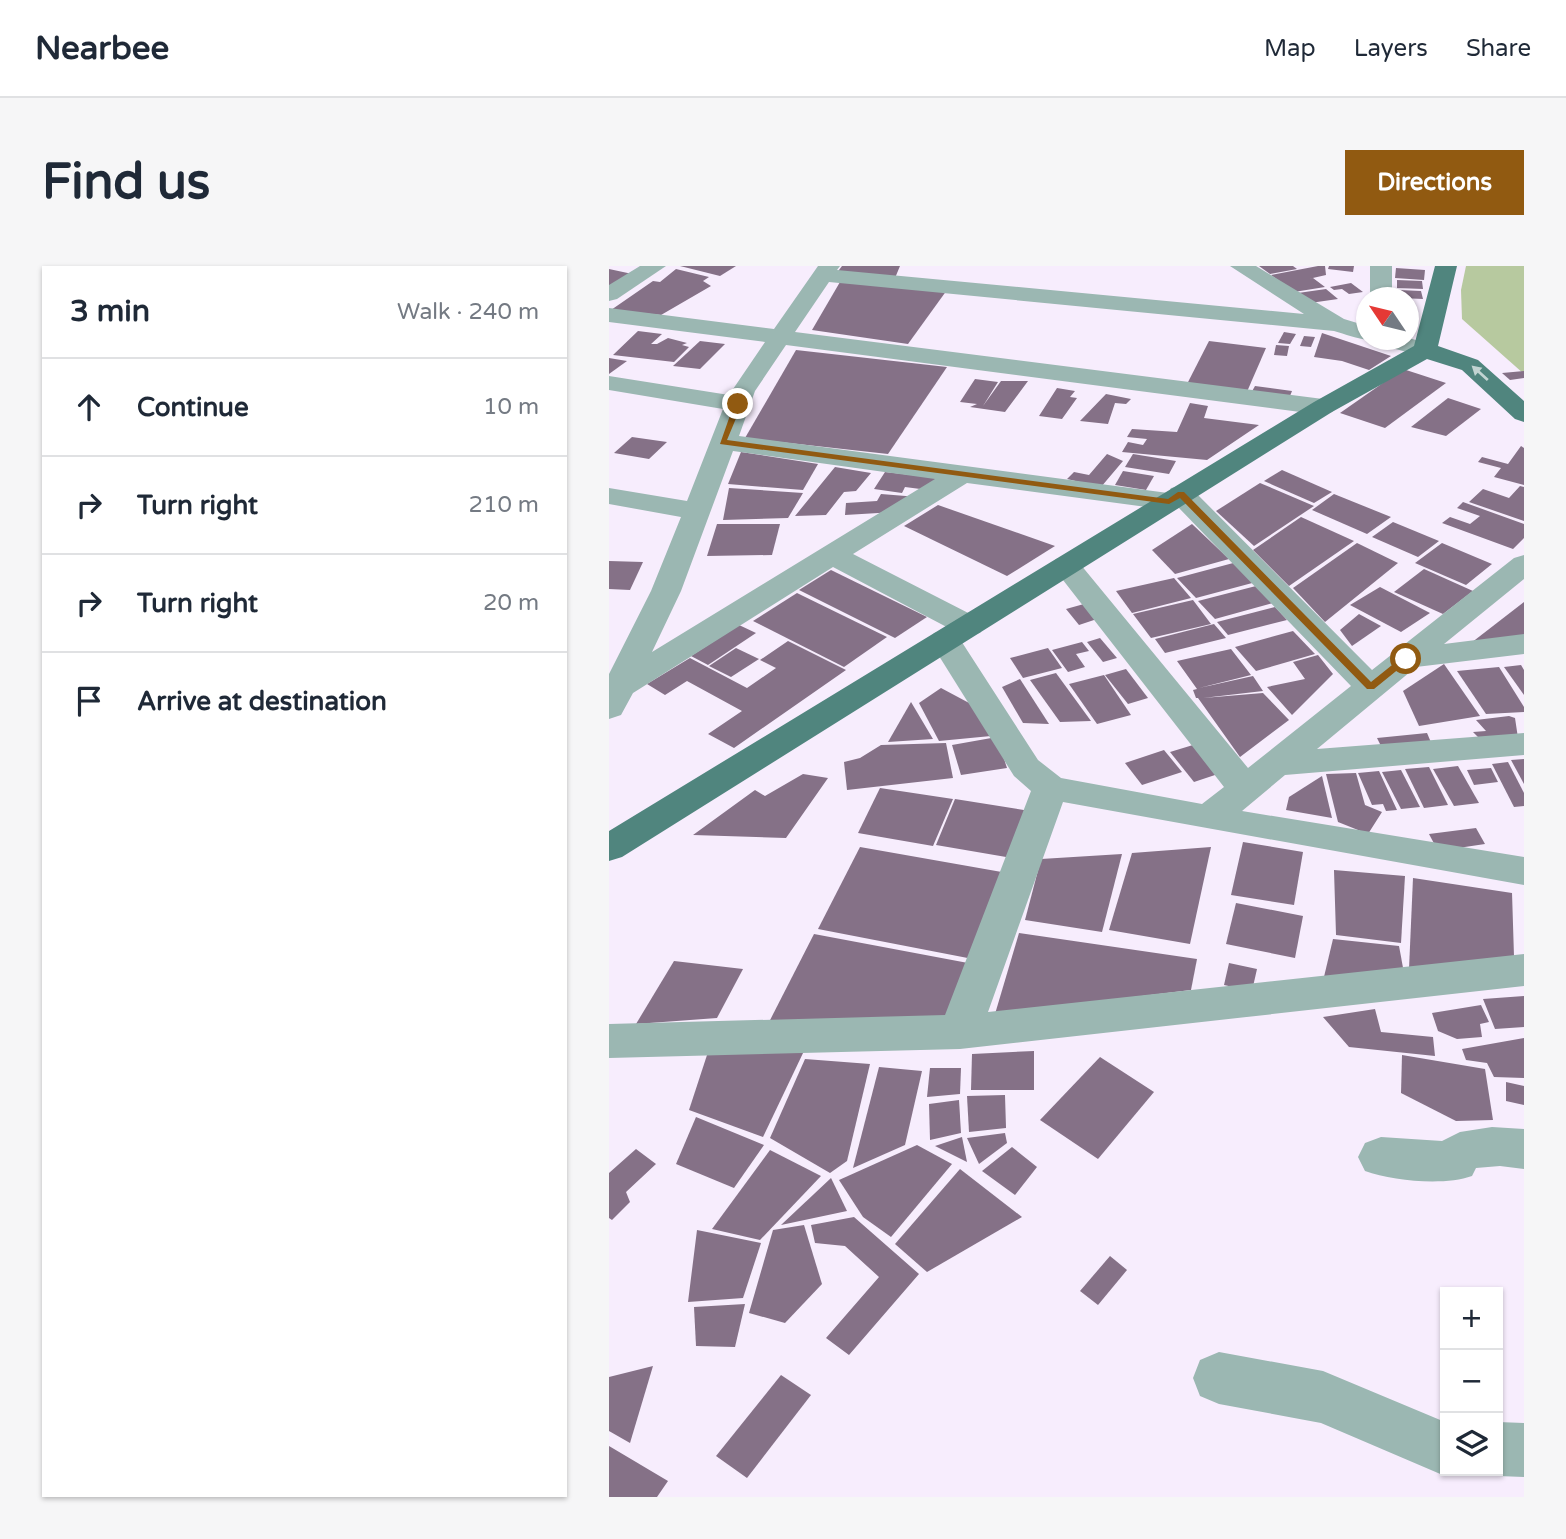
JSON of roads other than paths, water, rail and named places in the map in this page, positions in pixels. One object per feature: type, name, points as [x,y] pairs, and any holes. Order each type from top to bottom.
[{"type":"main road","points":[[609,848],[1323,407],[1425,350],[1445,266]]},
{"type":"main road","points":[[1425,350],[1470,365],[1524,414]]},
{"type":"street","points":[[609,294],[655,266]]},
{"type":"street","points":[[1216,266],[1244,268],[1336,324]]},
{"type":"street","points":[[1381,266],[1381,287]]},
{"type":"street","points":[[614,698],[666,591],[743,391],[826,271],[1336,324],[1356,330]]},
{"type":"street","points":[[609,315],[1323,407]]},
{"type":"street","points":[[1419,348],[1425,350]]},
{"type":"street","points":[[609,383],[738,404]]},
{"type":"street","points":[[723,442],[962,474],[1175,498],[1370,687]]},
{"type":"street","points":[[614,698],[832,555],[962,474]]},
{"type":"street","points":[[609,496],[697,511]]},
{"type":"street","points":[[832,555],[957,633],[1026,768],[1050,788],[1209,818],[1524,871]]},
{"type":"street","points":[[1209,818],[1524,564]]},
{"type":"street","points":[[1066,565],[1245,788]]},
{"type":"street","points":[[1406,659],[1524,644]]},
{"type":"street","points":[[1276,764],[1524,744]]},
{"type":"street","points":[[960,1032],[1050,788]]},
{"type":"street","points":[[609,1041],[960,1032],[1524,970]]},
{"type":"street","points":[[1381,1157],[1456,1162],[1460,1152],[1472,1148],[1504,1145],[1524,1149]]},
{"type":"street","points":[[1219,1378],[1323,1397],[1440,1447]]},
{"type":"street","points":[[1503,1449],[1524,1450]]}]
